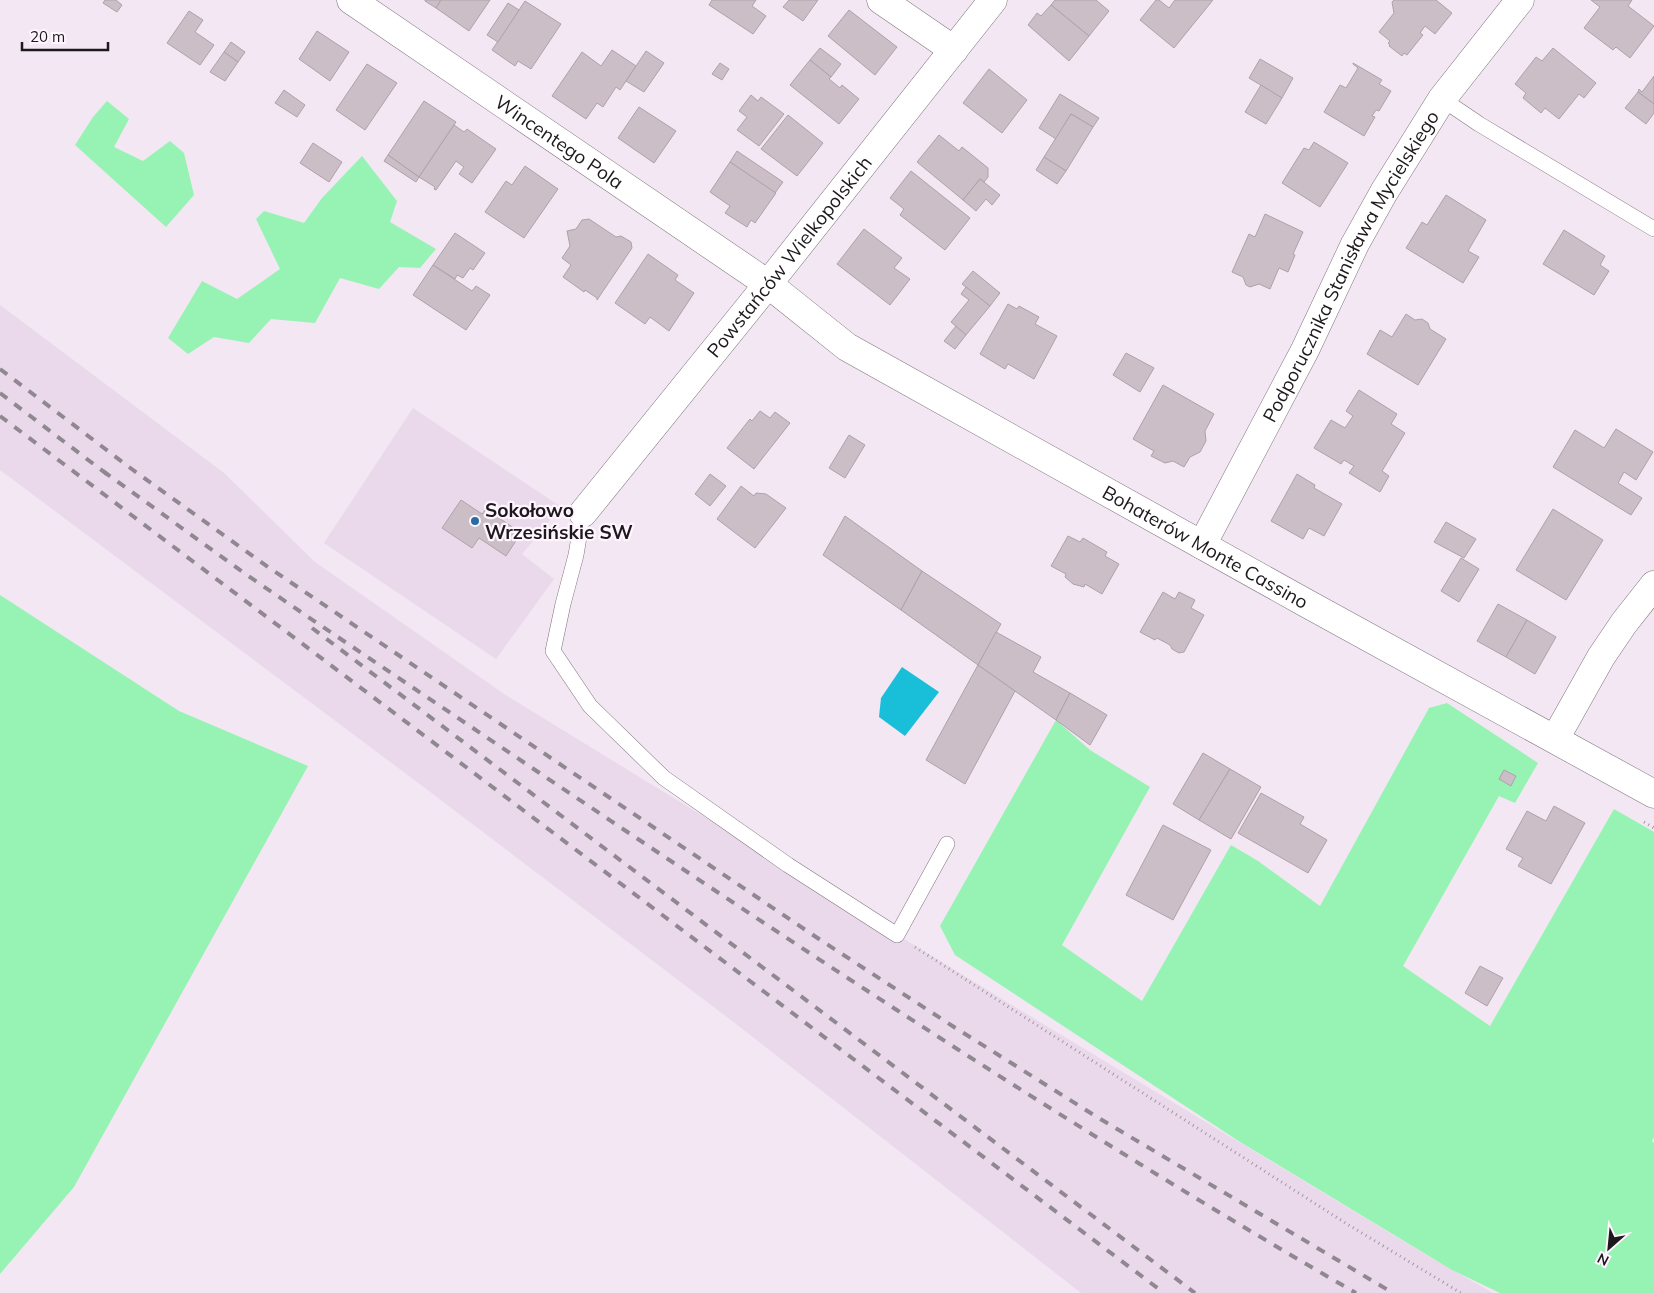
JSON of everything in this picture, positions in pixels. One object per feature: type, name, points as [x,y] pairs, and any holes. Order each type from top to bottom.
[{"type":"street","name":"Wincentego Pola","points":[[351,0],[768,284]]},
{"type":"street","points":[[881,0],[954,50]]},
{"type":"street","name":"Powstańców Wielkopolskich","points":[[583,513],[768,284],[993,0]]},
{"type":"street","name":"Podporucznika Stanisława Mycielskiego","points":[[1202,545],[1305,350],[1355,244],[1384,192],[1442,99],[1520,0]]},
{"type":"street","name":"Bohaterów Monte Cassino","points":[[768,284],[848,347],[1654,794]]},
{"type":"street","points":[[1555,739],[1601,657],[1624,623],[1654,585]]},
{"type":"lane","points":[[1442,99],[1479,124],[1654,229]]},
{"type":"lane","points":[[583,513],[576,555],[553,651],[590,706],[664,778],[788,865],[897,935],[947,844]]},
{"type":"path","points":[[897,935],[1348,1224],[1461,1293]]},
{"type":"shaded area","points":[[0,305],[224,473],[315,562],[507,696],[1020,1010],[1428,1256],[1493,1293],[1081,1293],[740,1027],[0,470]]},
{"type":"shaded area","points":[[413,408],[561,507],[522,554],[554,579],[496,659],[324,543]]},
{"type":"green space","points":[[107,101],[129,119],[114,147],[143,161],[170,141],[184,153],[194,195],[166,227],[75,145],[93,117]]},
{"type":"green space","points":[[362,156],[397,201],[390,222],[436,249],[420,268],[399,267],[379,289],[340,278],[315,323],[271,319],[249,343],[214,337],[188,354],[168,338],[202,281],[237,299],[280,269],[256,219],[264,211],[304,223],[322,198]]},
{"type":"green space","points":[[0,595],[179,711],[308,766],[74,1187],[0,1274]]},
{"type":"green space","points":[[1447,703],[1538,763],[1515,803],[1499,796],[1403,966],[1490,1026],[1614,809],[1654,832],[1654,1137],[1652,1141],[1654,1143],[1654,1293],[1500,1293],[1452,1270],[1240,1142],[955,955],[940,926],[1056,720],[1090,750],[1150,787],[1062,945],[1142,1001],[1231,845],[1258,861],[1320,906],[1429,708]]},
{"type":"water","points":[[902,667],[939,692],[905,736],[879,717],[881,698]]},
{"type":"building","points":[[105,0],[116,0],[122,5],[117,12],[103,3]]},
{"type":"building","points":[[425,0],[441,0],[436,8]]},
{"type":"building","points":[[441,0],[490,0],[469,31],[436,8]]},
{"type":"building","points":[[712,0],[756,0],[752,6],[766,16],[753,34],[709,5]]},
{"type":"building","points":[[789,0],[818,0],[803,21],[783,7]]},
{"type":"building","points":[[1055,0],[1096,0],[1109,11],[1089,36],[1051,5]]},
{"type":"building","points":[[1156,0],[1159,0],[1169,8],[1175,0],[1213,0],[1174,48],[1140,20]]},
{"type":"building","points":[[1394,0],[1436,0],[1452,13],[1435,34],[1425,26],[1420,33],[1423,35],[1407,55],[1404,53],[1402,56],[1389,46],[1388,43],[1390,41],[1379,32],[1394,13],[1392,2]]},
{"type":"building","points":[[1591,0],[1632,0],[1628,6],[1654,26],[1630,58],[1616,47],[1613,50],[1584,28],[1600,7]]},
{"type":"building","points":[[525,1],[561,24],[531,69],[518,61],[515,66],[492,50]]},
{"type":"building","points":[[508,3],[519,10],[498,42],[487,35]]},
{"type":"building","points":[[1051,5],[1089,36],[1069,61],[1028,25],[1037,13],[1041,16]]},
{"type":"building","points":[[849,10],[897,47],[875,75],[828,36]]},
{"type":"building","points":[[189,11],[203,20],[195,32],[214,45],[200,65],[167,43]]},
{"type":"building","points":[[317,31],[349,52],[330,81],[299,59]]},
{"type":"building","points":[[231,42],[245,52],[238,62],[224,52]]},
{"type":"building","points":[[820,48],[841,64],[831,77],[810,60]]},
{"type":"building","points":[[1553,48],[1596,83],[1584,98],[1579,94],[1559,119],[1545,108],[1541,113],[1523,98],[1526,93],[1515,84],[1536,57],[1542,61]]},
{"type":"building","points":[[612,50],[636,66],[620,90],[616,87],[603,107],[597,103],[586,119],[552,96],[582,52],[601,66]]},
{"type":"building","points":[[646,51],[664,63],[644,92],[626,81]]},
{"type":"building","points":[[224,52],[238,62],[225,81],[210,72]]},
{"type":"building","points":[[1260,59],[1293,78],[1282,98],[1249,78]]},
{"type":"building","points":[[810,60],[831,77],[829,79],[840,88],[842,85],[859,99],[839,124],[790,85]]},
{"type":"building","points":[[720,63],[729,69],[722,80],[712,74]]},
{"type":"building","points":[[1353,63],[1382,80],[1379,84],[1391,91],[1379,111],[1376,110],[1372,116],[1375,117],[1364,136],[1324,112],[1340,85],[1346,88],[1358,68]]},
{"type":"building","points":[[367,64],[397,83],[365,130],[336,110]]},
{"type":"building","points":[[989,69],[1027,100],[1002,133],[963,103]]},
{"type":"building","points":[[1654,76],[1654,104],[1638,92],[1639,89],[1642,92]]},
{"type":"building","points":[[1261,85],[1282,98],[1266,124],[1245,112]]},
{"type":"building","points":[[284,90],[305,105],[297,117],[275,103]]},
{"type":"building","points":[[1638,92],[1654,104],[1654,113],[1646,124],[1625,108]]},
{"type":"building","points":[[1060,94],[1099,118],[1093,127],[1071,114],[1056,139],[1039,128]]},
{"type":"building","points":[[751,95],[758,101],[761,97],[784,114],[759,146],[737,130],[747,117],[739,111]]},
{"type":"building","points":[[424,101],[456,122],[419,177],[388,155]]},
{"type":"building","points":[[639,107],[676,131],[654,163],[618,138]]},
{"type":"building","points":[[1071,114],[1093,127],[1066,171],[1044,157]]},
{"type":"building","points":[[788,115],[823,143],[797,176],[761,149]]},
{"type":"building","points":[[454,125],[464,132],[467,129],[496,149],[472,183],[459,174],[464,167],[456,161],[436,190],[434,189],[435,187],[419,177]]},
{"type":"building","points":[[939,135],[959,151],[962,147],[988,168],[988,177],[984,182],[980,179],[963,200],[917,162]]},
{"type":"building","points":[[1314,142],[1348,163],[1320,207],[1282,183],[1304,148],[1309,150]]},
{"type":"building","points":[[313,143],[342,162],[329,182],[300,163]]},
{"type":"building","points":[[737,151],[783,182],[775,193],[730,162]]},
{"type":"building","points":[[388,155],[419,177],[416,182],[384,161]]},
{"type":"building","points":[[1044,157],[1066,171],[1057,184],[1036,170]]},
{"type":"building","points":[[730,162],[776,193],[755,223],[751,220],[747,227],[725,213],[730,206],[710,192]]},
{"type":"building","points":[[525,166],[558,189],[524,238],[485,212],[506,181],[512,185]]},
{"type":"building","points":[[911,171],[970,218],[945,250],[900,215],[904,209],[890,198]]},
{"type":"building","points":[[980,179],[1000,195],[992,205],[986,199],[976,211],[963,200]]},
{"type":"building","points":[[1446,195],[1486,220],[1468,251],[1479,257],[1463,283],[1406,248],[1422,222],[1427,225]]},
{"type":"building","points":[[1265,214],[1303,232],[1293,254],[1295,255],[1288,272],[1279,268],[1270,289],[1259,284],[1250,287],[1246,285],[1243,277],[1232,272],[1249,234],[1255,237]]},
{"type":"building","points":[[589,219],[616,237],[621,236],[631,242],[632,248],[597,300],[597,298],[585,290],[584,292],[563,277],[571,265],[562,258],[570,246],[567,231],[576,229],[582,220]]},
{"type":"building","points":[[864,229],[902,258],[894,268],[910,279],[890,305],[837,264]]},
{"type":"building","points":[[1564,230],[1605,256],[1600,265],[1609,271],[1594,295],[1543,264]]},
{"type":"building","points":[[455,233],[485,253],[473,270],[470,268],[463,278],[457,275],[455,279],[433,265]]},
{"type":"building","points":[[648,254],[678,275],[675,280],[694,293],[669,331],[650,317],[645,324],[615,303]]},
{"type":"building","points":[[433,265],[472,291],[476,286],[490,295],[466,330],[413,295]]},
{"type":"building","points":[[973,271],[1000,293],[990,306],[962,284]]},
{"type":"building","points":[[966,287],[990,306],[966,335],[951,322],[969,300],[961,294]]},
{"type":"building","points":[[1008,304],[1017,309],[1019,306],[1039,317],[1035,324],[1057,336],[1034,379],[1008,364],[1005,369],[980,354]]},
{"type":"building","points":[[1406,314],[1415,320],[1422,319],[1428,323],[1430,329],[1446,339],[1418,385],[1367,354],[1380,330],[1392,337]]},
{"type":"building","points":[[956,326],[966,335],[955,349],[944,341]]},
{"type":"building","points":[[1126,353],[1154,368],[1140,392],[1113,375]]},
{"type":"building","points":[[1163,385],[1214,414],[1205,431],[1206,441],[1200,452],[1190,457],[1184,467],[1173,461],[1165,463],[1151,456],[1154,451],[1133,439]]},
{"type":"building","points":[[1359,390],[1397,414],[1391,424],[1405,433],[1382,471],[1389,476],[1380,492],[1349,473],[1354,466],[1344,460],[1341,464],[1314,448],[1331,420],[1345,428],[1353,416],[1346,411]]},
{"type":"building","points":[[760,411],[770,418],[775,412],[790,423],[754,469],[727,448],[750,419],[752,421]]},
{"type":"building","points":[[1616,429],[1653,452],[1636,480],[1624,472],[1618,483],[1642,498],[1631,515],[1553,467],[1575,430],[1604,448]]},
{"type":"building","points":[[849,435],[865,445],[845,478],[829,468]]},
{"type":"building","points":[[710,474],[726,486],[710,506],[695,494]]},
{"type":"building","points":[[1297,474],[1315,485],[1314,488],[1342,504],[1324,536],[1309,528],[1303,539],[1271,521]]},
{"type":"building","points":[[741,486],[754,496],[756,493],[766,494],[786,508],[755,548],[717,519]]},
{"type":"building","name":"Sokołowo Wrzesińskie SW","points":[[461,500],[482,514],[486,509],[521,533],[506,556],[479,538],[472,548],[442,528]]},
{"type":"building","points":[[1553,509],[1603,540],[1566,600],[1516,570]]},
{"type":"building","points":[[845,516],[922,571],[901,610],[823,555]]},
{"type":"building","points":[[1446,522],[1476,539],[1464,558],[1434,542]]},
{"type":"building","points":[[1068,536],[1080,542],[1083,538],[1107,552],[1105,556],[1119,564],[1102,594],[1085,584],[1084,587],[1073,584],[1065,577],[1066,574],[1051,566]]},
{"type":"building","points":[[1461,558],[1479,569],[1459,602],[1441,591]]},
{"type":"building","points":[[922,571],[1001,624],[978,665],[901,610]]},
{"type":"building","points":[[1163,592],[1175,599],[1179,592],[1195,600],[1191,608],[1204,615],[1184,652],[1179,653],[1172,649],[1170,645],[1157,638],[1155,640],[1140,632]]},
{"type":"building","points":[[1498,604],[1527,620],[1506,657],[1477,641]]},
{"type":"building","points":[[1527,620],[1556,637],[1535,674],[1506,657]]},
{"type":"building","points":[[996,632],[1041,657],[1033,672],[1070,693],[1056,720],[978,665]]},
{"type":"building","points":[[978,665],[1015,691],[965,784],[926,760]]},
{"type":"building","points":[[1070,693],[1107,715],[1090,745],[1056,720]]},
{"type":"building","points":[[1203,753],[1230,769],[1199,820],[1173,804]]},
{"type":"building","points":[[1230,769],[1261,787],[1231,839],[1199,820]]},
{"type":"building","points":[[1504,770],[1516,776],[1511,786],[1499,779]]},
{"type":"building","points":[[1261,793],[1304,817],[1300,824],[1327,840],[1308,873],[1238,833]]},
{"type":"building","points":[[1554,806],[1585,823],[1551,884],[1518,866],[1523,858],[1506,849],[1527,811],[1546,821]]},
{"type":"building","points":[[1163,825],[1211,850],[1173,920],[1126,895]]},
{"type":"building","points":[[1480,966],[1503,978],[1487,1006],[1465,993]]},
{"type":"railway","points":[[0,369],[129,467],[268,567],[816,937],[1097,1117],[1393,1293]]},
{"type":"railway","points":[[0,393],[108,475]]},
{"type":"railway","points":[[0,416],[1164,1293]]},
{"type":"railway","points":[[103,471],[244,573],[317,623],[831,967],[1091,1134],[1356,1293]]},
{"type":"railway","points":[[312,628],[1195,1293]]},
{"type":"place","name":"Sokołowo Wrzesińskie SW","points":[[475,521]]}]
